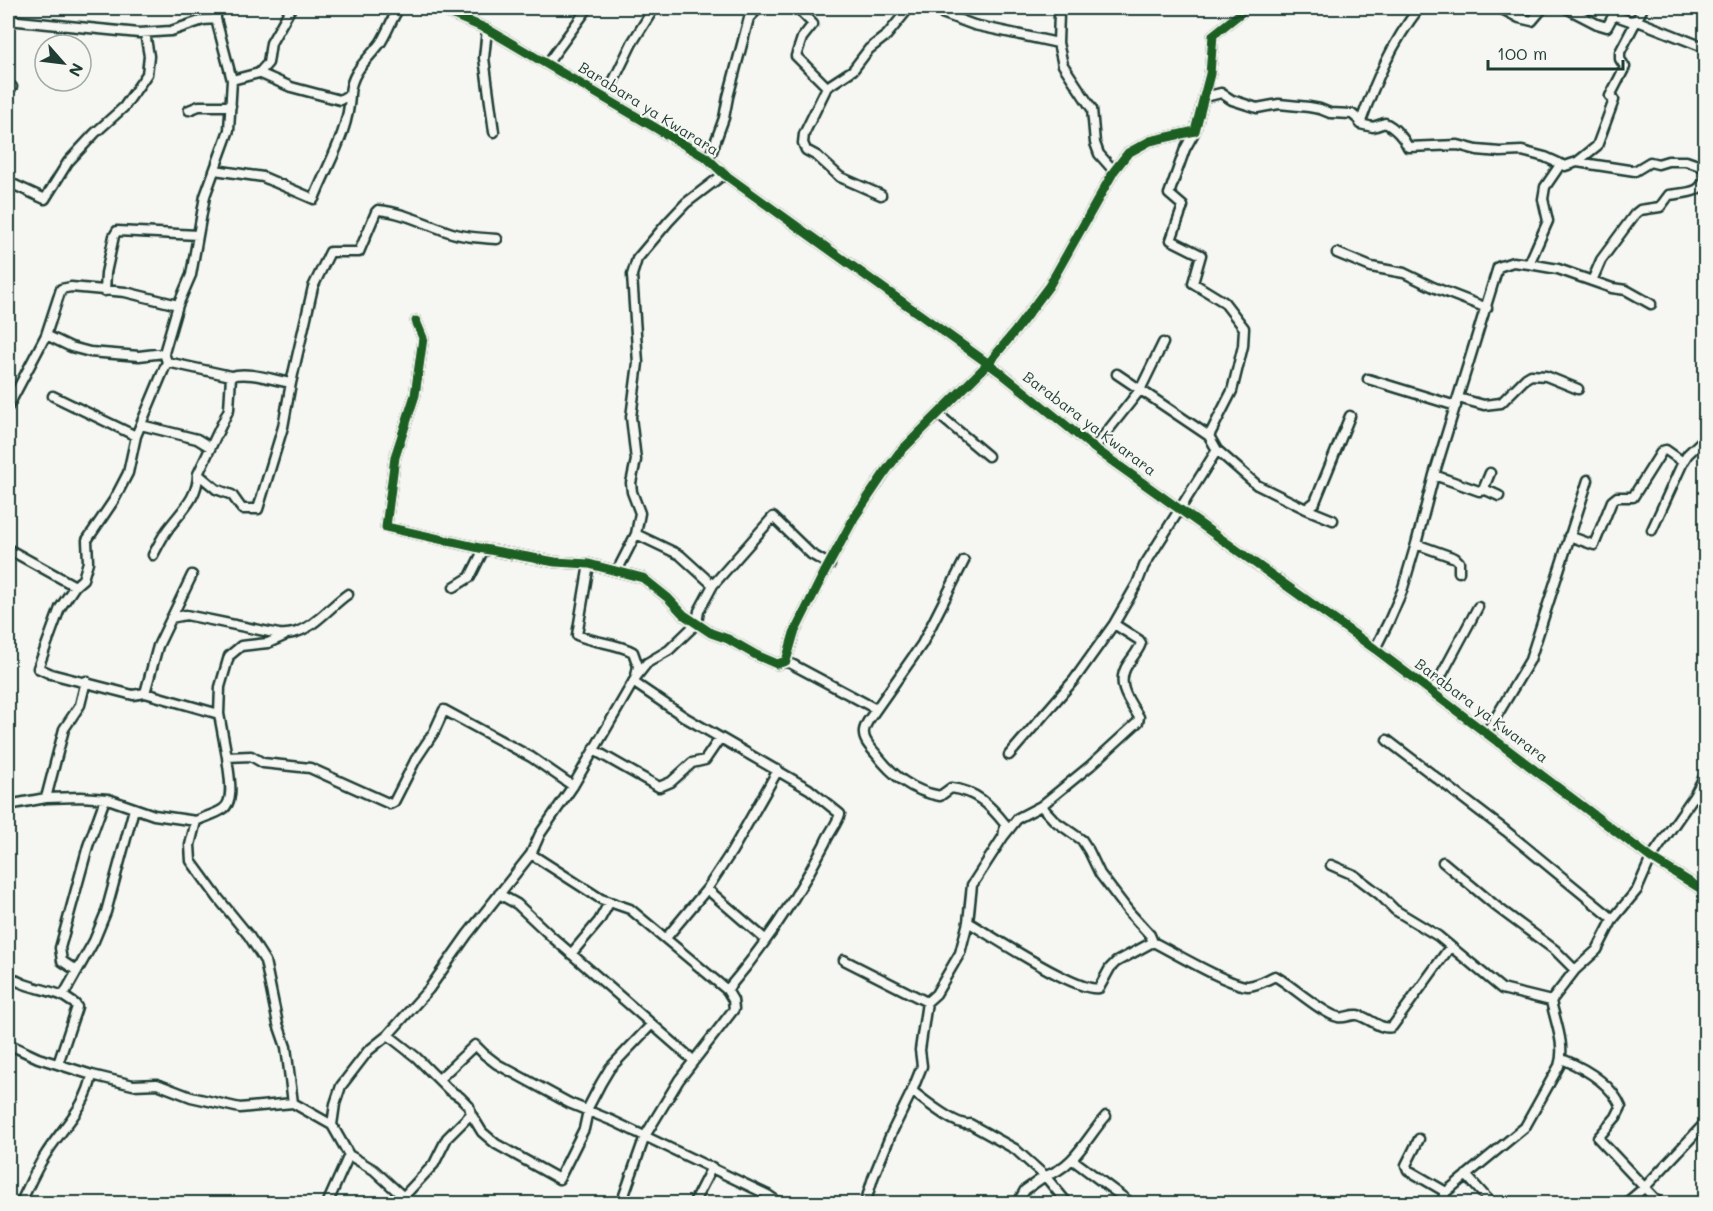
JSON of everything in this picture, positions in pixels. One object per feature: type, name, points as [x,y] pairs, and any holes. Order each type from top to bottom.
[{"type":"street","points":[[216,8],[216,19],[232,80],[229,130],[205,196],[191,275],[178,305],[166,358],[136,436],[128,473],[114,500],[87,540],[88,562],[83,579],[75,586],[60,608],[38,668],[51,674],[86,681],[133,695],[145,693],[219,714]]},
{"type":"street","points":[[232,80],[260,73],[268,63],[271,43],[291,8]]},
{"type":"street","points":[[215,170],[264,177],[314,199],[342,137],[350,110],[351,86],[362,63],[381,42],[399,8]]},
{"type":"street","name":"Barabara ya Kwarara","points":[[437,8],[487,29],[707,158],[724,174],[988,364],[1095,448],[1433,691],[1651,858],[1706,892]]},
{"type":"street","points":[[547,64],[588,8]]},
{"type":"street","points":[[613,82],[632,43],[654,8]]},
{"type":"street","points":[[707,158],[712,151],[724,118],[749,18],[759,8]]},
{"type":"street","points":[[797,8],[813,24],[802,38],[796,56],[826,87]]},
{"type":"street","points":[[881,195],[840,177],[817,156],[806,150],[803,142],[804,134],[826,87],[853,70],[869,49],[887,35],[909,8]]},
{"type":"street","points":[[928,8],[975,25],[1058,43]]},
{"type":"street","points":[[1063,8],[1059,13],[1058,43],[1062,64],[1092,109],[1095,143],[1099,154],[1114,171]]},
{"type":"street","points":[[1209,436],[1232,391],[1243,346],[1244,328],[1224,302],[1193,284],[1201,255],[1171,240],[1183,206],[1169,194],[1185,149],[1195,131],[1205,97],[1210,74],[1213,35],[1247,8]]},
{"type":"street","points":[[1360,124],[1391,49],[1405,24],[1419,8]]},
{"type":"street","points":[[1500,8],[1519,18],[1532,21],[1543,8]]},
{"type":"street","points":[[1566,8],[1607,27],[1616,16],[1630,21],[1635,20],[1706,48]]},
{"type":"street","points":[[1360,124],[1373,127],[1385,123],[1402,135],[1408,147],[1458,145],[1477,150],[1522,151],[1557,161],[1560,165],[1565,166],[1577,162],[1598,146],[1614,100],[1610,96],[1625,67],[1620,59],[1620,52],[1643,8]]},
{"type":"street","points":[[8,20],[145,33],[171,31],[202,20],[216,19]]},
{"type":"street","points":[[487,29],[484,58],[494,132]]},
{"type":"street","points":[[8,182],[45,199],[62,170],[95,133],[124,107],[147,74],[149,56],[145,33]]},
{"type":"street","points":[[260,73],[291,87],[340,99],[350,94]]},
{"type":"street","points":[[1205,97],[1221,93],[1232,100],[1257,108],[1279,104],[1320,109],[1329,113],[1352,114],[1360,124]]},
{"type":"street","points":[[189,110],[199,106],[231,106]]},
{"type":"street","points":[[416,321],[423,338],[415,395],[394,457],[386,527],[484,549],[555,561],[589,564],[643,578],[668,598],[684,615],[711,633],[777,664],[783,663],[794,633],[854,518],[899,453],[988,364],[1049,286],[1114,171],[1128,153],[1150,141],[1195,131]]},
{"type":"street","points":[[1577,162],[1635,171],[1650,162],[1658,164],[1668,161],[1686,161],[1706,168]]},
{"type":"street","points":[[1529,264],[1548,221],[1543,199],[1545,187],[1560,165]]},
{"type":"street","points":[[617,572],[636,534],[640,513],[630,483],[636,460],[631,417],[638,363],[632,275],[637,260],[669,221],[686,204],[724,174]]},
{"type":"street","points":[[1592,280],[1601,260],[1635,214],[1640,210],[1660,207],[1669,195],[1697,191],[1703,185],[1706,176]]},
{"type":"street","points":[[198,474],[216,489],[232,495],[242,509],[258,509],[283,427],[309,301],[318,275],[330,252],[359,252],[378,210],[398,213],[448,232],[476,238],[497,239]]},
{"type":"street","points":[[105,291],[106,273],[117,231],[198,235]]},
{"type":"street","points":[[1337,253],[1371,267],[1404,273],[1486,308]]},
{"type":"street","points":[[1375,649],[1402,591],[1434,475],[1498,267],[1513,262],[1558,269],[1612,288],[1632,292],[1636,297],[1651,304]]},
{"type":"street","points":[[8,407],[46,335],[61,289],[71,287],[125,292],[178,305]]},
{"type":"street","points":[[46,335],[90,352],[166,358],[231,376],[256,377],[291,383]]},
{"type":"street","points":[[1095,448],[1140,390],[1162,343]]},
{"type":"street","points":[[1117,374],[1209,436],[1217,450],[1257,485],[1333,520]]},
{"type":"street","points":[[1368,378],[1457,402],[1484,405],[1501,403],[1531,375],[1546,376],[1578,389]]},
{"type":"street","points":[[153,555],[168,529],[190,501],[198,483],[198,474],[229,409],[231,376]]},
{"type":"street","points":[[53,396],[136,436]]},
{"type":"street","points":[[938,414],[988,456]]},
{"type":"street","points":[[1306,509],[1315,502],[1350,416]]},
{"type":"street","points":[[141,425],[197,439],[210,447]]},
{"type":"street","points":[[1652,530],[1683,462],[1706,437]]},
{"type":"street","points":[[1009,755],[1074,680],[1114,624],[1137,584],[1144,566],[1217,450]]},
{"type":"street","points":[[1569,536],[1594,545],[1612,501],[1617,497],[1633,497],[1662,451],[1666,450],[1683,462]]},
{"type":"street","points":[[1483,490],[1490,473]]},
{"type":"street","points":[[1434,475],[1499,496]]},
{"type":"street","points":[[1488,732],[1530,660],[1588,480]]},
{"type":"street","points":[[333,1125],[335,1104],[341,1086],[368,1051],[388,1035],[429,989],[467,935],[531,854],[540,834],[573,786],[634,679],[647,663],[669,650],[697,623],[699,611],[713,585],[772,517],[810,554],[830,564]]},
{"type":"street","points":[[636,534],[680,555],[713,585]]},
{"type":"street","points":[[1416,544],[1455,558],[1460,562],[1459,572]]},
{"type":"street","points":[[8,549],[75,586]]},
{"type":"street","points":[[454,587],[470,577],[484,549]]},
{"type":"street","points":[[964,561],[922,644],[876,709],[864,730],[864,737],[884,765],[902,781],[924,792],[940,796],[951,788],[961,789],[984,800],[1005,824],[1003,837]]},
{"type":"street","points":[[589,564],[577,635],[601,643],[623,646],[633,652],[638,666],[634,679]]},
{"type":"street","points":[[145,693],[158,646],[192,574]]},
{"type":"street","points":[[8,805],[46,798],[81,796],[105,799],[154,815],[196,821],[223,810],[228,804],[231,790],[219,714],[220,687],[229,656],[241,646],[268,643],[307,628],[348,594]]},
{"type":"street","points":[[1433,691],[1478,607]]},
{"type":"street","points":[[171,618],[186,615],[288,635]]},
{"type":"street","points":[[865,1203],[891,1134],[922,1066],[920,1050],[927,1002],[936,994],[960,953],[968,922],[972,885],[986,861],[1018,818],[1041,806],[1090,766],[1138,722],[1138,717],[1123,690],[1123,679],[1127,665],[1137,654],[1141,644],[1139,640],[1114,624]]},
{"type":"street","points":[[786,660],[876,709]]},
{"type":"street","points":[[634,679],[680,714],[820,796],[840,814],[801,890],[750,963],[727,990]]},
{"type":"street","points":[[46,798],[64,729],[80,705],[86,681]]},
{"type":"street","points":[[227,757],[252,756],[263,763],[310,768],[390,804],[394,802],[417,759],[435,732],[444,710],[531,757],[573,786]]},
{"type":"street","points":[[594,750],[659,787],[670,782],[692,763],[705,760],[720,738]]},
{"type":"street","points":[[1387,740],[1506,831],[1613,920]]},
{"type":"street","points":[[666,938],[707,889],[732,851],[778,770]]},
{"type":"street","points":[[1551,1001],[1575,970],[1597,950],[1613,920],[1638,890],[1651,858],[1694,796],[1706,773]]},
{"type":"street","points":[[77,971],[62,961],[60,948],[88,846],[105,799]]},
{"type":"street","points":[[1041,806],[1055,821],[1082,840],[1100,874],[1154,942],[1197,966],[1245,986],[1261,984],[1275,976],[1290,984],[1328,1013],[1340,1018],[1356,1014],[1386,1028],[1392,1027],[1450,947]]},
{"type":"street","points":[[63,996],[94,940],[106,912],[134,809]]},
{"type":"street","points":[[196,821],[190,846],[192,861],[249,936],[265,961],[278,1024],[286,1047],[293,1103]]},
{"type":"street","points":[[531,854],[609,903],[620,904],[630,909],[727,990],[733,1000],[734,1009],[693,1060],[645,1136],[621,1203]]},
{"type":"street","points":[[1443,862],[1497,907],[1555,950],[1575,970]]},
{"type":"street","points":[[1331,865],[1354,875],[1395,910],[1426,928],[1502,989],[1551,1001]]},
{"type":"street","points":[[707,889],[766,940]]},
{"type":"street","points":[[499,894],[517,904],[693,1060]]},
{"type":"street","points":[[571,954],[599,921],[609,903]]},
{"type":"street","points":[[968,922],[1057,975],[1092,990],[1099,988],[1116,962],[1154,942]]},
{"type":"street","points":[[844,960],[927,1002]]},
{"type":"street","points":[[8,975],[26,985],[42,987],[63,996],[77,1007],[58,1064]]},
{"type":"street","points":[[1440,1203],[1446,1192],[1525,1127],[1562,1059],[1561,1044],[1551,1001]]},
{"type":"street","points":[[388,1035],[416,1057],[469,1106],[482,1132],[496,1144],[559,1179],[584,1129],[589,1106],[610,1068],[651,1025]]},
{"type":"street","points":[[8,1044],[38,1058],[92,1075],[133,1085],[157,1084],[191,1097],[240,1108],[293,1103],[333,1125],[349,1155],[374,1170],[411,1203]]},
{"type":"street","points":[[439,1079],[475,1045],[497,1064],[537,1087],[712,1167],[767,1199],[781,1203]]},
{"type":"street","points":[[1562,1059],[1584,1068],[1618,1099],[1621,1107],[1616,1117],[1598,1138],[1660,1203]]},
{"type":"street","points":[[20,1203],[45,1156],[82,1101],[91,1083],[92,1075]]},
{"type":"street","points":[[912,1091],[954,1120],[965,1126],[970,1124],[1015,1149],[1045,1176],[1068,1203]]},
{"type":"street","points":[[404,1196],[434,1164],[447,1138],[471,1114]]},
{"type":"street","points":[[1017,1203],[1025,1190],[1045,1176],[1054,1174],[1073,1160],[1106,1116]]},
{"type":"street","points":[[1625,1203],[1645,1187],[1706,1122]]},
{"type":"street","points":[[1419,1139],[1406,1165],[1408,1170],[1446,1192]]},
{"type":"street","points":[[327,1203],[349,1155]]},
{"type":"street","points":[[1073,1160],[1132,1203]]},
{"type":"street","points":[[693,1203],[712,1167]]},
{"type":"street","points":[[1466,1175],[1492,1203]]},
{"type":"cycle path","points":[[437,8],[487,29],[707,158],[724,174],[1000,372],[1094,448],[1375,649],[1651,858],[1706,892]]},
{"type":"cycle path","points":[[416,321],[423,338],[415,395],[395,457],[386,527],[555,562],[589,564],[643,578],[668,598],[684,615],[711,633],[777,664],[786,661],[794,633],[854,518],[899,453],[988,364],[1049,286],[1114,171],[1128,153],[1150,141],[1195,131],[1210,74],[1213,35],[1247,8]]}]
